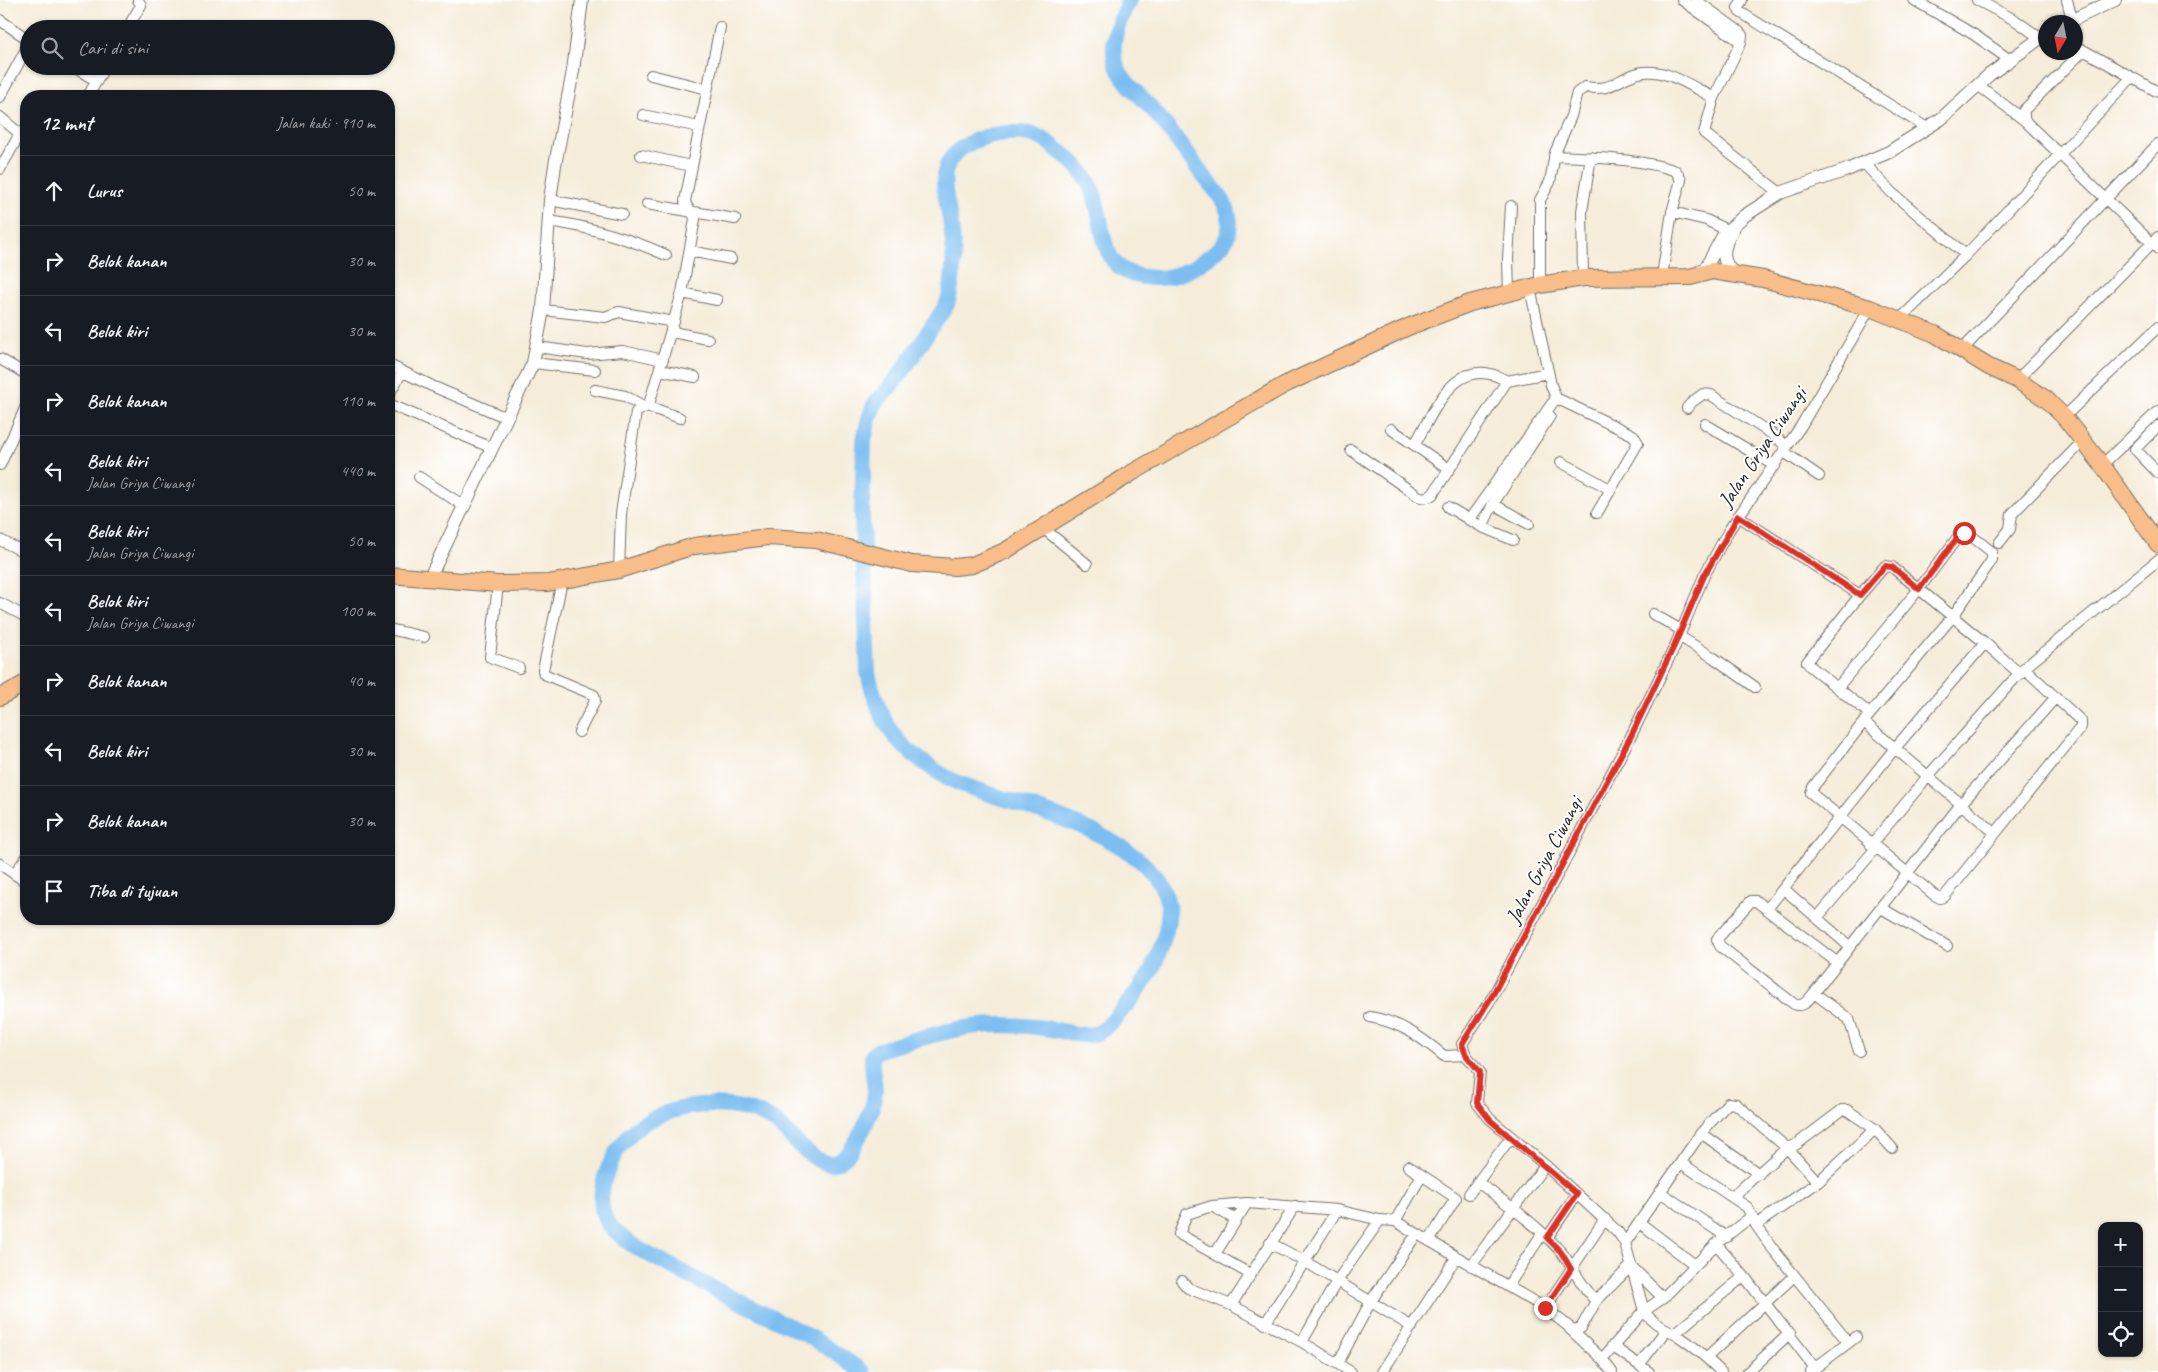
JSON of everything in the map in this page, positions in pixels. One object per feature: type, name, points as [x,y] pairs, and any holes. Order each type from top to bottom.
[{"type":"main road","points":[[395,576],[498,584],[562,581],[619,570],[694,546],[768,537],[816,540],[912,564],[955,567],[972,565],[1004,551],[1219,422],[1315,370],[1415,324],[1470,303],[1535,287],[1583,278],[1690,277],[1712,271],[1763,279],[1870,308],[1935,334],[1989,367],[2018,380],[2046,399],[2064,417],[2102,465],[2158,544]]},
{"type":"main road","points":[[0,697],[20,686]]},
{"type":"street","points":[[132,20],[141,5],[138,0]]},
{"type":"street","points":[[429,579],[533,363],[543,310],[550,200],[573,70],[582,0]]},
{"type":"street","points":[[1682,0],[1742,42]]},
{"type":"street","points":[[1696,0],[1736,29],[1742,36],[1742,42],[1714,98],[1704,133],[1780,193]]},
{"type":"street","points":[[1742,0],[1738,8],[1740,12],[1927,128]]},
{"type":"street","points":[[1914,0],[1973,34],[2010,60]]},
{"type":"street","points":[[1977,0],[2038,33]]},
{"type":"street","points":[[2067,0],[2071,15]]},
{"type":"street","points":[[2072,15],[2073,0]]},
{"type":"street","points":[[2083,15],[2115,0]]},
{"type":"street","points":[[0,20],[20,34]]},
{"type":"street","points":[[619,570],[620,526],[627,464],[636,412],[646,406],[662,365],[682,293],[695,223],[692,212],[686,206],[685,201],[720,27]]},
{"type":"street","points":[[1690,277],[1706,267],[1717,244],[1738,220],[1780,193],[1889,152],[1950,112],[1989,75],[2038,40]]},
{"type":"street","points":[[2083,50],[2158,92]]},
{"type":"street","points":[[0,97],[20,60]]},
{"type":"street","points":[[2024,120],[2024,110],[2068,60]]},
{"type":"street","points":[[1597,513],[1638,442],[1636,437],[1558,399],[1548,373],[1535,287],[1540,200],[1550,182],[1554,156],[1571,116],[1577,93],[1582,88],[1588,87],[1595,90],[1605,88],[1632,75],[1654,70],[1714,98]]},
{"type":"street","points":[[87,75],[97,81]]},
{"type":"street","points":[[92,90],[100,75]]},
{"type":"street","points":[[650,76],[707,89]]},
{"type":"street","points":[[1900,320],[1966,255],[2131,78]]},
{"type":"street","points":[[1978,85],[2024,120],[2105,200],[2156,243],[2018,380]]},
{"type":"street","points":[[643,115],[699,127]]},
{"type":"street","points":[[0,117],[20,133]]},
{"type":"street","points":[[0,169],[20,139]]},
{"type":"street","points":[[1962,350],[2158,144]]},
{"type":"street","points":[[641,155],[691,166]]},
{"type":"street","points":[[1554,156],[1590,157],[1650,165],[1676,171],[1681,180],[1672,212],[1662,276]]},
{"type":"street","points":[[1583,278],[1582,211],[1590,157]]},
{"type":"street","points":[[1864,163],[1898,198],[1966,255]]},
{"type":"street","points":[[550,200],[622,214]]},
{"type":"street","points":[[647,204],[735,219]]},
{"type":"street","points":[[1509,293],[1508,259],[1511,206]]},
{"type":"street","points":[[1672,212],[1706,220],[1729,231]]},
{"type":"street","points":[[549,221],[582,226],[628,239],[666,255]]},
{"type":"street","points":[[1729,231],[1725,249],[1725,264],[1730,271],[1738,276]]},
{"type":"street","points":[[690,251],[731,259]]},
{"type":"street","points":[[682,293],[718,300]]},
{"type":"street","name":"Jalan Griya Ciwangi","points":[[1466,1055],[1463,1042],[1492,996],[1560,872],[1632,734],[1680,633],[1704,576],[1738,516],[1775,466],[1822,391],[1870,308]]},
{"type":"street","points":[[543,310],[605,317],[619,312],[708,339]]},
{"type":"street","points":[[2064,417],[2158,327]]},
{"type":"street","points":[[537,347],[587,354],[623,351],[695,377]]},
{"type":"street","points":[[0,359],[20,371]]},
{"type":"street","points":[[533,363],[595,370]]},
{"type":"street","points":[[395,368],[507,418]]},
{"type":"street","points":[[395,384],[402,372]]},
{"type":"street","points":[[1416,444],[1446,392],[1458,379],[1483,372],[1491,373],[1507,381],[1548,373]]},
{"type":"street","points":[[1351,450],[1423,498],[1429,498],[1507,381]]},
{"type":"street","points":[[595,390],[625,396],[680,418]]},
{"type":"street","points":[[1687,408],[1704,394],[1711,395],[1775,436],[1786,449],[1819,476]]},
{"type":"street","points":[[1482,527],[1493,504],[1558,399]]},
{"type":"street","points":[[1468,520],[1558,399]]},
{"type":"street","points":[[395,407],[492,448]]},
{"type":"street","points":[[2102,465],[2158,411]]},
{"type":"street","points":[[0,464],[20,419]]},
{"type":"street","points":[[1705,424],[1775,466]]},
{"type":"street","points":[[2158,426],[2134,450],[2158,474]]},
{"type":"street","points":[[1391,428],[1449,469]]},
{"type":"street","points":[[1999,543],[2010,529],[2012,514],[2083,441]]},
{"type":"street","points":[[1561,462],[1610,489]]},
{"type":"street","points":[[419,477],[464,506]]},
{"type":"street","points":[[1493,504],[1529,524]]},
{"type":"street","points":[[1448,507],[1468,520],[1513,540]]},
{"type":"street","points":[[1738,516],[1860,595]]},
{"type":"street","points":[[1043,528],[1087,564]]},
{"type":"street","points":[[1838,687],[1919,589],[1960,534],[1969,534],[1992,552],[1992,560],[1953,616],[1867,718],[1811,791],[1813,797],[1934,896],[1940,898],[1945,896],[2081,728],[2081,721],[2056,696],[1986,643],[1953,616],[1919,589],[1892,567],[1885,566],[1808,660],[1810,666],[1838,687],[1867,718],[1895,748],[1995,833]]},
{"type":"street","points":[[0,540],[20,550]]},
{"type":"street","points":[[1817,918],[1928,776],[2022,671],[2158,560]]},
{"type":"street","points":[[562,581],[543,670],[544,674],[594,695],[595,701],[580,732]]},
{"type":"street","points":[[498,584],[490,657],[519,668]]},
{"type":"street","points":[[0,603],[20,614]]},
{"type":"street","points":[[1653,614],[1755,687]]},
{"type":"street","points":[[395,630],[424,637]]},
{"type":"street","points":[[1767,909],[1895,748],[1986,643]]},
{"type":"street","points":[[1838,962],[1756,900],[1751,901],[1717,939],[1718,945],[1794,1004],[1798,1006],[1804,1004],[1814,993],[1962,804],[2056,696]]},
{"type":"street","points":[[0,864],[20,878]]},
{"type":"street","points":[[14,874],[20,866]]},
{"type":"street","points":[[1784,889],[1850,947]]},
{"type":"street","points":[[1881,908],[1947,946]]},
{"type":"street","points":[[1814,993],[1849,1019],[1859,1051]]},
{"type":"street","points":[[1370,1017],[1383,1019],[1406,1028],[1444,1056],[1466,1055],[1480,1072],[1477,1103],[1490,1120],[1545,1165],[1605,1219],[1625,1243],[1644,1311],[1650,1320],[1707,1357],[1721,1372]]},
{"type":"street","points":[[1625,1243],[1701,1132],[1726,1105],[1732,1103],[1787,1148],[1818,1182]]},
{"type":"street","points":[[1732,1197],[1787,1148],[1797,1144],[1842,1110],[1847,1110],[1875,1129],[1892,1148]]},
{"type":"street","points":[[1602,1359],[1644,1311],[1663,1298],[1716,1244],[1818,1182],[1875,1129]]},
{"type":"street","points":[[1701,1132],[1759,1174]]},
{"type":"street","points":[[1470,1194],[1511,1137]]},
{"type":"street","points":[[1681,1163],[1747,1208],[1793,1277],[1852,1339],[1813,1370],[1790,1333],[1716,1244]]},
{"type":"street","points":[[1471,1266],[1545,1165]]},
{"type":"street","points":[[1408,1166],[1456,1198],[1429,1242]]},
{"type":"street","points":[[1395,1221],[1422,1175]]},
{"type":"street","points":[[1479,1183],[1512,1208],[1561,1252],[1586,1291],[1596,1300]]},
{"type":"street","points":[[1660,1192],[1727,1237]]},
{"type":"street","points":[[1508,1286],[1577,1194]]},
{"type":"street","points":[[1215,1254],[1247,1203]]},
{"type":"street","points":[[1250,1274],[1179,1234],[1187,1214],[1212,1206],[1247,1203],[1337,1210],[1380,1220],[1395,1221],[1416,1235],[1545,1308],[1602,1359],[1612,1372]]},
{"type":"street","points":[[1212,1206],[1236,1220]]},
{"type":"street","points":[[1231,1305],[1294,1206]]},
{"type":"street","points":[[1265,1324],[1306,1262],[1337,1210]]},
{"type":"street","points":[[1545,1308],[1605,1219]]},
{"type":"street","points":[[1302,1342],[1337,1281],[1380,1220]]},
{"type":"street","points":[[1640,1223],[1695,1265]]},
{"type":"street","points":[[1338,1363],[1371,1301],[1416,1235]]},
{"type":"street","points":[[1270,1243],[1306,1262],[1412,1327]]},
{"type":"street","points":[[1382,1372],[1456,1258]]},
{"type":"street","points":[[1631,1266],[1663,1298]]},
{"type":"street","points":[[1570,1329],[1576,1330],[1581,1328],[1596,1300],[1631,1266]]},
{"type":"street","points":[[1639,1365],[1670,1332],[1744,1276]]},
{"type":"street","points":[[1707,1357],[1793,1277]]},
{"type":"street","points":[[1182,1281],[1188,1288],[1231,1305],[1302,1342],[1351,1372]]},
{"type":"street","points":[[1748,1372],[1790,1333]]},
{"type":"street","points":[[1612,1346],[1649,1372]]},
{"type":"waterway","points":[[863,1372],[811,1337],[704,1284],[629,1243],[609,1224],[603,1212],[601,1199],[603,1184],[615,1154],[634,1130],[659,1116],[691,1107],[708,1105],[741,1108],[757,1113],[779,1125],[813,1156],[831,1163],[839,1161],[851,1149],[863,1130],[874,1100],[872,1066],[874,1053],[937,1034],[982,1026],[1033,1027],[1081,1035],[1097,1033],[1110,1023],[1127,1004],[1155,962],[1166,929],[1169,912],[1168,905],[1158,881],[1139,860],[1112,842],[1081,826],[946,777],[898,741],[886,723],[873,693],[868,673],[862,516],[864,440],[874,405],[900,375],[947,304],[950,294],[953,273],[952,230],[944,178],[949,161],[956,153],[976,140],[988,136],[1012,133],[1042,138],[1074,163],[1086,177],[1097,204],[1103,234],[1112,260],[1122,269],[1135,275],[1163,278],[1184,272],[1210,256],[1221,246],[1227,237],[1230,227],[1229,217],[1221,198],[1178,141],[1128,84],[1117,66],[1114,41],[1118,24],[1129,0]]},
{"type":"route","points":[[1545,1308],[1571,1269],[1561,1252],[1547,1238],[1577,1194],[1490,1120],[1477,1103],[1480,1072],[1466,1055],[1462,1044],[1492,996],[1560,872],[1590,811],[1606,785],[1642,715],[1704,576],[1738,516],[1860,595],[1885,566],[1892,567],[1919,589],[1960,534],[1964,533]]}]
